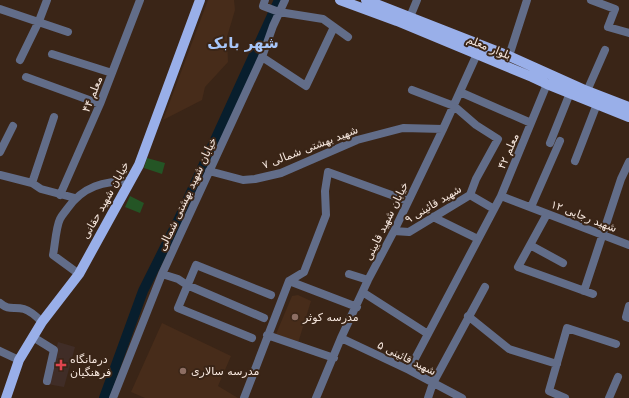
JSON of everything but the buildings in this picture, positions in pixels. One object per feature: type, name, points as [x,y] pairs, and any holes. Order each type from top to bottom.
[{"type":"main road","name":"خیابان شهید حقانی","points":[[6,398],[19,360],[42,322],[79,274],[138,165],[200,0]]},
{"type":"main road","name":"بلوار معلم","points":[[340,0],[403,17],[509,56],[533,72],[547,84],[629,117]]},
{"type":"main road","name":"بلوار معلم","points":[[366,0],[477,54],[533,72],[629,107]]},
{"type":"street","points":[[20,60],[39,21],[47,0]]},
{"type":"street","name":"معلم ۴۴","points":[[60,195],[100,104],[140,0]]},
{"type":"street","name":"خیابان شهید بهشتی شمالی","points":[[113,398],[162,274],[262,57],[273,26],[285,0]]},
{"type":"street","points":[[403,17],[417,0]]},
{"type":"street","points":[[509,56],[527,0]]},
{"type":"street","points":[[591,0],[615,9],[608,26],[629,33]]},
{"type":"street","points":[[267,4],[279,12],[323,19],[348,37]]},
{"type":"street","points":[[0,9],[68,32]]},
{"type":"street","points":[[262,57],[306,86],[334,27]]},
{"type":"street","points":[[587,91],[605,50]]},
{"type":"street","points":[[52,54],[112,73]]},
{"type":"street","name":"خیابان شهید قایینی","points":[[316,398],[334,358],[341,338],[364,293],[368,280],[394,231],[454,106],[477,54]]},
{"type":"street","points":[[26,77],[100,104]]},
{"type":"street","name":"معلم ۴۲","points":[[409,370],[501,196],[547,84]]},
{"type":"street","points":[[412,90],[454,106]]},
{"type":"street","points":[[460,92],[531,123]]},
{"type":"street","points":[[550,143],[570,93]]},
{"type":"street","points":[[575,161],[597,104]]},
{"type":"street","name":"شهید قائینی ۹","points":[[394,231],[409,232],[470,195],[476,179],[498,139],[476,125],[454,106]]},
{"type":"street","points":[[32,183],[54,117]]},
{"type":"street","points":[[0,152],[13,126]]},
{"type":"street","name":"شهید بهشتی شمالی ۷","points":[[209,171],[243,180],[255,179],[281,172],[357,140],[403,128],[443,129]]},
{"type":"street","points":[[501,196],[531,207],[560,142]]},
{"type":"street","points":[[584,291],[621,179],[629,162]]},
{"type":"street","points":[[244,398],[289,281],[304,272],[326,215],[325,191],[328,172],[408,201]]},
{"type":"street","points":[[0,175],[32,183],[41,189],[75,198]]},
{"type":"street","points":[[79,274],[53,255],[60,219],[75,198],[96,186],[115,181],[130,181]]},
{"type":"street","points":[[470,195],[494,209]]},
{"type":"street","name":"شهید رجایی ۱۲","points":[[531,207],[629,245]]},
{"type":"street","points":[[547,214],[518,267],[593,294]]},
{"type":"street","points":[[433,217],[478,239]]},
{"type":"street","points":[[530,245],[563,263]]},
{"type":"street","points":[[252,338],[178,308],[196,265],[271,295]]},
{"type":"street","points":[[162,274],[178,278],[187,286],[264,318]]},
{"type":"street","points":[[349,274],[368,280]]},
{"type":"street","points":[[289,281],[357,307]]},
{"type":"street","points":[[428,398],[433,383],[485,287]]},
{"type":"street","points":[[364,293],[428,334]]},
{"type":"street","points":[[0,303],[10,309],[22,308],[42,322]]},
{"type":"street","points":[[627,317],[629,306]]},
{"type":"street","points":[[468,316],[508,349],[556,364]]},
{"type":"street","points":[[565,398],[549,391],[567,328],[616,344]]},
{"type":"street","points":[[268,335],[334,358]]},
{"type":"street","points":[[33,337],[54,350],[47,381]]},
{"type":"street","name":"شهید قائینی ۵","points":[[341,338],[409,370],[462,398]]},
{"type":"street","points":[[0,351],[19,360]]},
{"type":"street","points":[[609,398],[618,377]]},
{"type":"shaded area","points":[[208,0],[234,0],[235,10],[227,37],[228,62],[205,87],[202,100],[163,120]]},
{"type":"shaded area","name":"مدرسه کوثر","points":[[298,295],[311,301],[298,343],[276,334],[292,296]]},
{"type":"shaded area","name":"مدرسه سالاری","points":[[162,323],[231,356],[218,386],[238,398],[145,398],[131,392]]},
{"type":"shaded area","name":"درمانگاه فرهنگیان","points":[[58,342],[75,347],[64,387],[47,384]]},
{"type":"green space","points":[[147,158],[165,163],[162,174],[144,168]]},
{"type":"green space","points":[[130,196],[144,203],[140,213],[125,207]]},
{"type":"waterway","points":[[104,398],[143,291],[177,223],[279,0]]},
{"type":"place","name":"مدرسه کوثر","points":[[295,317]]},
{"type":"place","name":"درمانگاه فرهنگیان","points":[[61,365]]},
{"type":"place","name":"مدرسه سالاری","points":[[183,371]]},
{"type":"district","name":"شهر بابک","points":[[243,43]]}]
